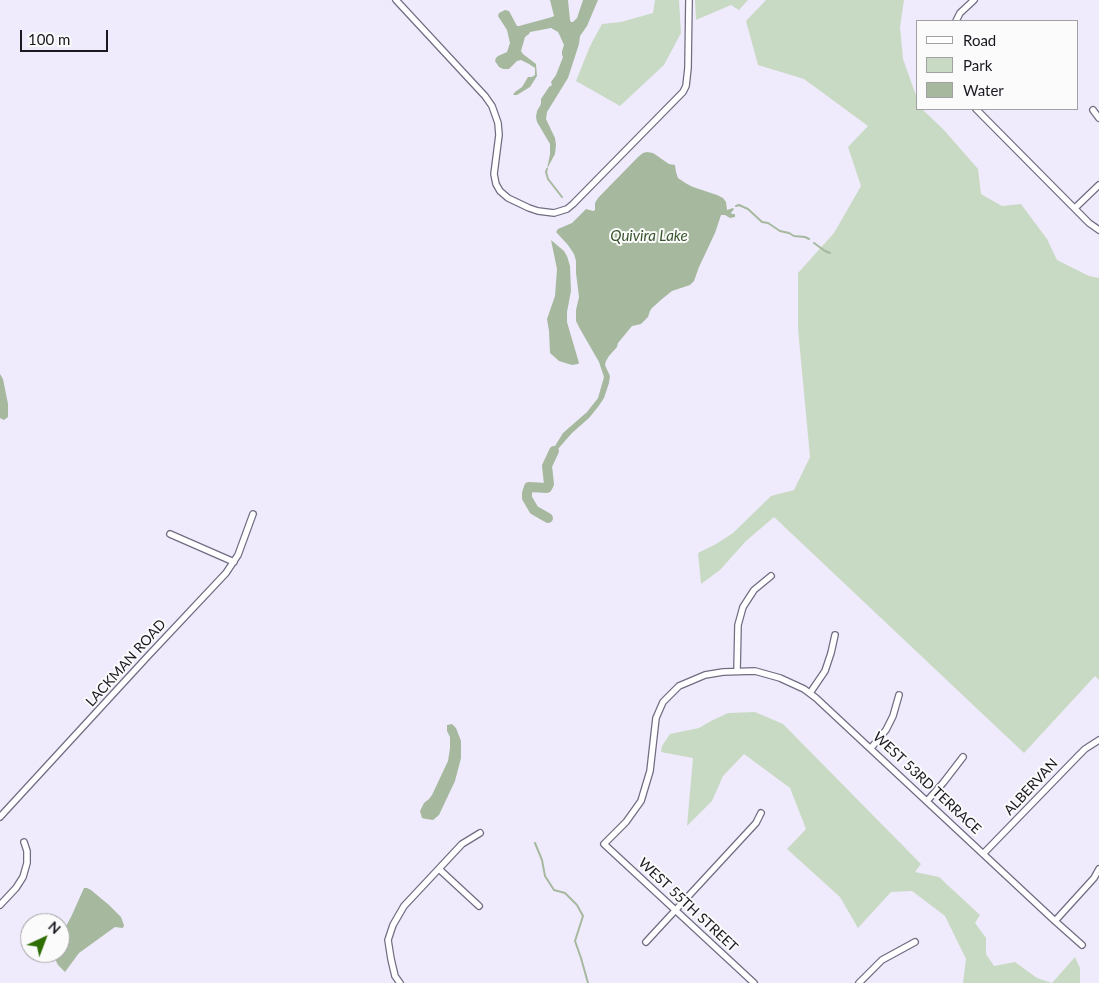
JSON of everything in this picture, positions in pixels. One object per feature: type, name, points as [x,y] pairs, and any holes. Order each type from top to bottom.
[{"type":"street","points":[[396,0],[485,96],[492,106],[498,123],[499,135],[494,174],[496,184],[500,190],[508,198],[546,213],[567,209],[678,98],[686,86],[688,78],[689,0]]},
{"type":"street","points":[[956,20],[960,13],[974,0]]},
{"type":"street","points":[[977,110],[1089,224],[1099,230]]},
{"type":"street","points":[[1093,110],[1099,118]]},
{"type":"street","points":[[1075,208],[1099,185]]},
{"type":"street","name":"LACKMAN ROAD","points":[[0,817],[221,579],[238,555],[253,514]]},
{"type":"street","points":[[170,534],[234,562]]},
{"type":"street","points":[[738,671],[738,625],[743,607],[754,590],[771,576]]},
{"type":"street","points":[[810,694],[825,671],[835,635]]},
{"type":"street","name":"WEST 53RD TERRACE","points":[[604,844],[626,822],[641,801],[650,771],[656,718],[663,702],[680,686],[705,675],[754,671],[780,678],[804,689],[810,694],[871,748],[1082,945]]},
{"type":"street","points":[[871,748],[889,725],[900,695]]},
{"type":"street","name":"ALBERVAN","points":[[984,854],[1078,755],[1099,740]]},
{"type":"street","points":[[927,801],[963,757]]},
{"type":"street","points":[[646,942],[756,823],[761,813]]},
{"type":"street","points":[[400,983],[395,976],[388,940],[393,925],[404,906],[462,844],[480,833]]},
{"type":"street","points":[[0,905],[16,888],[23,877],[27,862],[27,851],[24,842]]},
{"type":"street","name":"WEST 55TH STREET","points":[[604,844],[751,982]]},
{"type":"street","points":[[439,869],[479,906]]},
{"type":"street","points":[[1055,921],[1094,878],[1099,869]]},
{"type":"street","points":[[859,983],[882,960],[915,942]]},
{"type":"green space","points":[[655,0],[679,0],[681,33],[664,65],[620,106],[576,81],[590,46],[602,24],[621,22],[653,13]]},
{"type":"green space","points":[[695,0],[748,0],[739,10],[731,5],[696,20]]},
{"type":"green space","points":[[766,0],[904,0],[900,27],[903,59],[916,95],[916,110],[923,110],[944,130],[978,169],[981,194],[1002,206],[1021,204],[1047,239],[1057,260],[1089,276],[1099,278],[1099,680],[1095,676],[1024,753],[774,517],[746,541],[720,570],[701,584],[698,553],[733,533],[771,496],[794,490],[810,457],[798,329],[798,273],[834,233],[861,186],[848,147],[868,126],[804,79],[758,65],[746,21]]},
{"type":"green space","points":[[755,712],[783,724],[921,864],[915,872],[939,877],[980,915],[975,923],[986,938],[986,954],[994,966],[1015,962],[1037,978],[1052,983],[963,983],[966,959],[945,916],[912,891],[891,892],[858,928],[840,897],[787,849],[806,829],[790,788],[744,754],[723,776],[712,801],[687,826],[693,758],[661,752],[662,746],[670,734],[699,728],[728,713]]},
{"type":"green space","points":[[1075,957],[1080,968],[1080,983],[1052,983]]},
{"type":"water","points":[[550,0],[568,0],[570,20],[573,22],[577,18],[583,0],[598,0],[587,26],[580,36],[568,78],[547,112],[546,119],[555,138],[556,145],[555,154],[547,169],[550,144],[536,117],[541,99],[552,85],[551,82],[563,57],[564,45],[560,36],[558,32],[551,28],[530,32],[525,37],[521,51],[536,64],[537,76],[530,87],[517,95],[513,95],[522,87],[528,77],[535,75],[535,68],[521,60],[517,61],[509,69],[503,69],[495,61],[498,56],[507,52],[510,43],[507,30],[498,16],[499,13],[505,10],[509,11],[517,26],[519,26],[554,16]]},
{"type":"water","name":"Quivira Lake","points":[[647,152],[653,153],[669,164],[675,165],[678,178],[687,184],[723,198],[726,202],[727,210],[734,209],[731,213],[735,214],[735,217],[730,218],[721,215],[694,281],[690,285],[672,291],[662,299],[652,308],[648,317],[641,324],[632,326],[618,343],[606,361],[605,365],[610,376],[604,398],[589,418],[554,451],[563,433],[587,412],[598,398],[604,377],[599,362],[576,321],[579,297],[574,254],[556,232],[558,229],[572,223],[586,209],[595,210],[595,203],[598,198],[638,157]]},
{"type":"water","points":[[551,240],[564,251],[570,266],[571,291],[567,322],[578,364],[572,365],[559,361],[550,353],[547,319],[555,296],[557,269]]},
{"type":"water","points":[[0,374],[3,379],[8,404],[8,417],[4,420],[0,418]]},
{"type":"water","points":[[452,724],[456,728],[461,741],[461,758],[455,781],[439,815],[433,820],[422,818],[420,811],[424,803],[432,795],[448,761],[450,737],[447,725]]},
{"type":"water","points":[[84,888],[87,888],[121,917],[124,925],[123,928],[115,927],[79,953],[65,972],[57,963],[70,963],[71,917]]},
{"type":"waterway","points":[[547,169],[548,179],[562,197]]},
{"type":"waterway","points":[[736,206],[739,205],[748,209],[762,222],[768,223],[780,231],[809,239]]},
{"type":"waterway","points":[[814,243],[830,253]]},
{"type":"waterway","points":[[548,518],[534,510],[527,498],[527,493],[529,487],[547,488],[549,484],[547,466],[554,451]]},
{"type":"waterway","points":[[535,843],[542,860],[545,876],[554,890],[565,893],[577,905],[583,916],[575,941],[588,983]]}]
